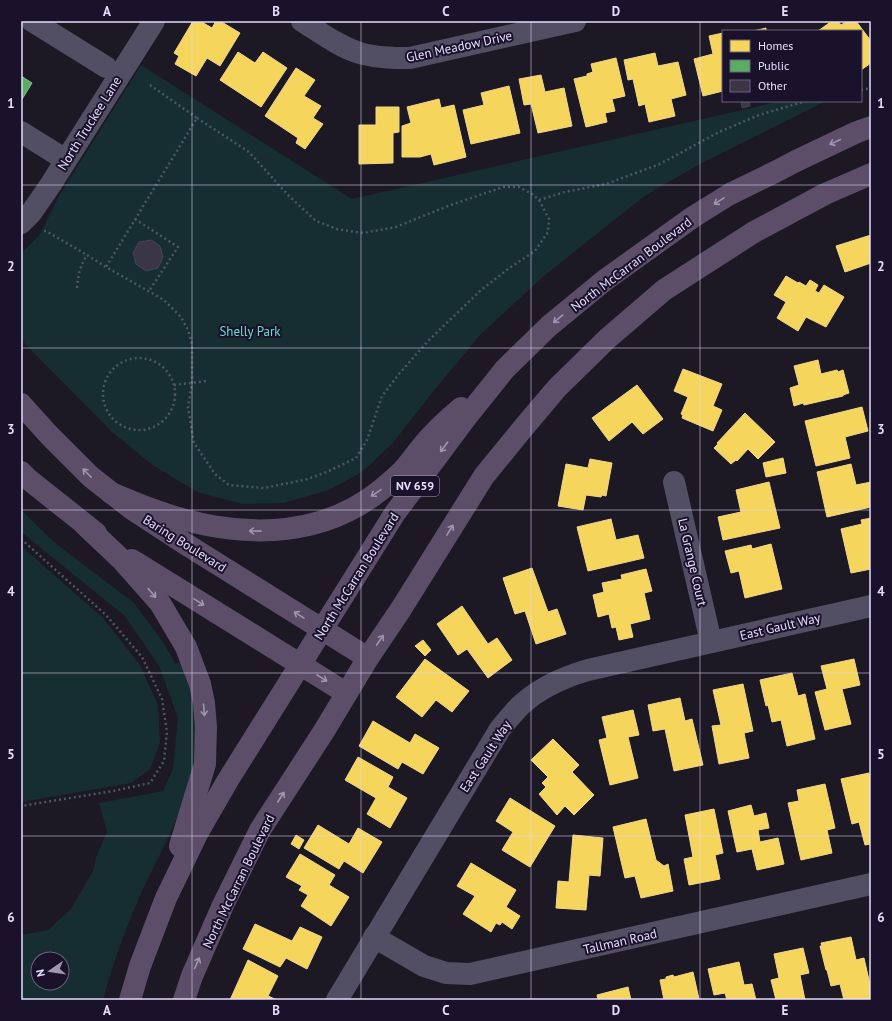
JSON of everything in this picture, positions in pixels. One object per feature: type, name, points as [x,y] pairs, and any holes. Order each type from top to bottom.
[{"type":"main road","name":"North McCarran Boulevard","points":[[130,1000],[140,966],[166,898],[198,832],[228,780],[395,513],[465,419],[505,369],[549,326],[605,280],[694,217],[730,194],[857,132],[871,127]]},
{"type":"main road","name":"North McCarran Boulevard","points":[[184,1000],[192,976],[223,905],[260,830],[484,476],[557,388],[607,339],[664,290],[754,232],[825,194],[871,174]]},
{"type":"main road","points":[[111,493],[157,512],[203,524],[235,529],[251,531],[283,530],[319,523],[350,510],[381,490],[404,470],[435,431],[505,369]]},
{"type":"main road","name":"Baring Boulevard","points":[[21,404],[49,435],[91,477],[132,509],[368,658]]},
{"type":"main road","points":[[21,472],[85,525],[134,562],[346,693]]},
{"type":"main road","points":[[85,525],[122,560],[160,603],[186,647],[200,684],[204,703],[206,727],[204,764],[166,898]]},
{"type":"street","points":[[32,21],[106,67]]},
{"type":"street","name":"North Truckee Lane","points":[[31,227],[34,208],[154,21]]},
{"type":"street","name":"Glen Meadow Drive","points":[[302,21],[337,42],[362,54],[385,58],[410,58],[575,21]]},
{"type":"street","points":[[21,132],[66,160]]},
{"type":"street","name":"La Grange Court","points":[[674,482],[711,642]]},
{"type":"street","name":"East Gault Way","points":[[337,1000],[500,729],[521,705],[544,688],[570,675],[871,606]]},
{"type":"street","name":"Tallman Road","points":[[374,937],[424,966],[446,973],[470,974],[871,884]]},
{"type":"path","points":[[31,227],[46,231],[106,267],[149,290],[164,300],[181,317],[188,330],[192,344],[192,382],[188,408],[194,442],[215,474],[229,485],[264,488],[301,480],[330,471],[356,458],[367,440],[382,396],[399,374],[428,341],[480,291],[508,269],[535,251],[548,232],[549,219],[539,200],[519,186],[503,187],[448,206],[396,227],[363,233],[337,230],[316,221],[288,195],[249,152],[150,85]]},
{"type":"path","points":[[539,200],[565,192],[606,184],[660,164],[719,132],[753,118],[803,102]]},
{"type":"path","points":[[106,267],[197,118]]},
{"type":"path","points":[[135,219],[178,248],[149,290]]},
{"type":"path","points":[[78,288],[78,275],[81,265],[87,255]]},
{"type":"path","points":[[137,358],[156,362],[167,372],[174,385],[174,400],[169,414],[164,420],[151,428],[136,430],[129,429],[116,422],[105,408],[103,388],[106,379],[118,364],[128,360],[137,358]]},
{"type":"path","points":[[174,385],[206,381]]},
{"type":"path","points":[[21,538],[106,615],[142,658],[162,699],[166,732],[164,761],[150,783],[113,791],[21,806]]},
{"type":"green space","name":"Shelly Park","points":[[141,65],[352,199],[777,102],[824,102],[700,164],[646,195],[545,275],[480,335],[392,444],[362,472],[329,490],[284,503],[242,504],[197,492],[154,466],[113,433],[25,344],[21,337],[21,254],[40,234],[60,194]]},
{"type":"green space","points":[[21,510],[55,543],[134,603],[163,642],[176,664],[181,662],[193,704],[197,748],[189,782],[179,814],[143,889],[126,930],[103,1000],[21,1000],[21,935],[48,930],[71,909],[93,871],[96,857],[107,832],[99,803],[163,791],[173,769],[178,718],[159,666],[125,616],[21,532]]},
{"type":"green space","points":[[21,546],[103,618],[140,665],[158,705],[160,743],[150,769],[131,783],[21,802]]},
{"type":"building: Homes","points":[[193,21],[200,21],[212,28],[216,21],[220,21],[240,33],[220,66],[207,58],[196,76],[175,64],[179,56],[174,53]]},
{"type":"building: Homes","points":[[832,21],[838,21],[841,25],[847,21],[856,21],[871,41],[871,63],[862,69],[862,30],[819,30]]},
{"type":"building: Homes","points":[[722,33],[722,91],[703,96],[694,59],[713,54],[709,36]]},
{"type":"building: Homes","points":[[238,52],[255,63],[263,52],[287,68],[261,107],[220,80]]},
{"type":"building: Homes","points":[[655,53],[658,66],[678,62],[686,95],[671,99],[675,116],[649,122],[645,104],[639,106],[633,79],[628,80],[624,60]]},
{"type":"building: Homes","points":[[616,58],[625,96],[612,99],[615,111],[605,113],[607,122],[586,127],[574,79],[587,76],[587,74],[593,72],[591,64]]},
{"type":"building: Homes","points":[[296,68],[315,80],[304,96],[321,106],[313,118],[323,124],[305,149],[296,143],[298,138],[265,116]]},
{"type":"building: Homes","points":[[541,75],[545,92],[564,88],[572,126],[538,133],[531,104],[524,105],[519,79]]},
{"type":"building: Homes","points":[[509,86],[520,133],[471,144],[463,110],[484,105],[481,93]]},
{"type":"building: Homes","points":[[439,99],[441,108],[454,105],[466,157],[434,165],[431,154],[420,157],[402,157],[402,126],[411,123],[407,107]]},
{"type":"building: Homes","points":[[376,107],[399,107],[399,132],[393,133],[393,163],[359,164],[359,125],[376,125]]},
{"type":"building: Homes","points":[[871,235],[871,263],[845,272],[836,246]]},
{"type":"building: Homes","points":[[786,276],[806,286],[810,280],[818,285],[815,291],[819,293],[824,285],[844,297],[826,327],[806,317],[798,331],[777,318],[786,302],[774,295]]},
{"type":"building: Homes","points":[[818,360],[821,374],[843,370],[849,393],[843,396],[794,406],[790,388],[799,385],[794,366]]},
{"type":"building: Homes","points":[[683,369],[722,384],[713,406],[722,410],[713,431],[682,418],[683,415],[681,414],[688,397],[674,391]]},
{"type":"building: Homes","points":[[637,385],[663,419],[643,434],[632,422],[609,441],[592,418]]},
{"type":"building: Homes","points":[[862,407],[868,431],[845,437],[850,458],[816,466],[805,421]]},
{"type":"building: Homes","points":[[745,413],[775,442],[758,459],[748,449],[737,461],[736,460],[731,464],[714,448]]},
{"type":"building: Homes","points":[[783,458],[786,473],[766,477],[763,463]]},
{"type":"building: Homes","points":[[590,459],[612,463],[606,496],[602,495],[601,497],[586,495],[583,510],[558,506],[566,464],[588,468]]},
{"type":"building: Homes","points":[[851,464],[856,485],[871,482],[871,507],[827,517],[817,472]]},
{"type":"building: Homes","points":[[769,482],[780,528],[723,540],[718,517],[741,512],[736,490]]},
{"type":"building: Homes","points":[[871,518],[871,569],[851,573],[841,529],[862,524],[861,520]]},
{"type":"building: Homes","points":[[611,519],[616,540],[638,535],[644,558],[588,571],[577,527]]},
{"type":"building: Homes","points":[[771,544],[782,589],[745,598],[739,571],[731,573],[725,551],[751,545],[752,549]]},
{"type":"building: Homes","points":[[532,568],[548,612],[557,609],[566,634],[536,644],[525,611],[515,614],[503,578]]},
{"type":"building: Homes","points":[[646,569],[652,591],[644,593],[650,619],[630,624],[633,637],[619,640],[616,627],[612,628],[609,614],[598,617],[593,595],[604,592],[602,583],[622,579],[621,575]]},
{"type":"building: Homes","points":[[462,606],[488,644],[497,638],[512,660],[488,678],[467,649],[458,655],[437,624]]},
{"type":"building: Homes","points":[[423,640],[431,650],[425,656],[415,646]]},
{"type":"building: Homes","points":[[425,659],[469,691],[452,712],[436,700],[422,717],[396,697]]},
{"type":"building: Homes","points":[[854,659],[860,685],[842,689],[851,724],[825,730],[815,692],[827,689],[821,666]]},
{"type":"building: Homes","points":[[792,673],[798,696],[805,694],[815,739],[787,746],[781,720],[772,722],[768,705],[766,706],[760,680]]},
{"type":"building: Homes","points":[[743,684],[753,731],[744,733],[749,758],[719,764],[712,726],[721,725],[713,690]]},
{"type":"building: Homes","points":[[680,698],[685,721],[692,719],[703,765],[674,771],[665,729],[653,731],[648,705]]},
{"type":"building: Homes","points":[[633,710],[639,735],[628,737],[638,778],[610,785],[599,740],[607,738],[602,717]]},
{"type":"building: Homes","points":[[373,721],[410,743],[415,734],[439,748],[423,774],[402,762],[398,769],[359,746]]},
{"type":"building: Homes","points":[[553,739],[579,765],[572,772],[594,795],[574,815],[565,806],[557,815],[539,794],[546,787],[542,783],[548,777],[531,760]]},
{"type":"building: Homes","points":[[358,757],[393,777],[388,787],[407,798],[390,828],[367,814],[376,798],[345,780]]},
{"type":"building: Homes","points":[[869,773],[871,780],[871,844],[865,845],[859,822],[852,824],[841,779]]},
{"type":"building: Homes","points":[[825,784],[835,828],[827,830],[832,853],[801,860],[788,803],[799,801],[797,790]]},
{"type":"building: Homes","points":[[510,798],[555,826],[530,867],[502,850],[513,832],[496,821]]},
{"type":"building: Homes","points":[[751,805],[754,816],[766,813],[769,828],[758,830],[760,842],[778,838],[784,864],[757,870],[752,849],[737,852],[728,811]]},
{"type":"building: Homes","points":[[714,809],[723,853],[715,855],[720,879],[689,885],[684,859],[693,857],[685,815]]},
{"type":"building: Homes","points":[[646,819],[656,860],[664,866],[668,864],[673,891],[641,898],[635,876],[625,878],[613,827]]},
{"type":"building: Homes","points":[[318,825],[349,844],[358,828],[382,842],[363,873],[344,861],[339,869],[304,848]]},
{"type":"building: Homes","points":[[296,835],[304,840],[299,849],[291,844]]},
{"type":"building: Homes","points":[[573,835],[603,838],[600,876],[589,875],[586,910],[556,908],[558,881],[569,882]]},
{"type":"building: Homes","points":[[300,854],[335,875],[329,885],[349,897],[331,926],[301,906],[308,895],[299,890],[302,886],[286,877]]},
{"type":"building: Homes","points":[[471,863],[516,890],[506,907],[520,916],[512,929],[502,922],[500,925],[496,923],[491,932],[463,914],[475,896],[457,886]]},
{"type":"building: Homes","points":[[255,924],[292,941],[300,927],[322,937],[307,969],[286,958],[280,967],[243,949]]},
{"type":"building: Homes","points":[[851,937],[856,960],[864,958],[871,989],[871,1000],[844,1000],[840,984],[831,986],[820,946],[822,946],[821,943]]},
{"type":"building: Homes","points":[[803,948],[809,973],[800,975],[805,1000],[776,1000],[771,980],[779,978],[774,954]]},
{"type":"building: Homes","points":[[248,960],[278,976],[268,996],[277,1000],[230,1000]]},
{"type":"building: Homes","points":[[739,962],[744,985],[752,984],[756,1000],[727,1000],[725,993],[714,995],[708,969]]},
{"type":"building: Homes","points":[[693,972],[699,999],[664,1000],[660,980],[666,979],[666,977],[673,975],[674,977]]},
{"type":"building: Homes","points":[[628,987],[631,1000],[598,1000],[597,995]]},
{"type":"building: Public","points":[[21,76],[32,83],[21,101]]},
{"type":"building: Other","points":[[741,102],[749,102],[750,106],[742,108]]},
{"type":"building: Other","points":[[151,240],[160,246],[163,257],[158,268],[146,271],[136,264],[133,253],[139,242]]}]
